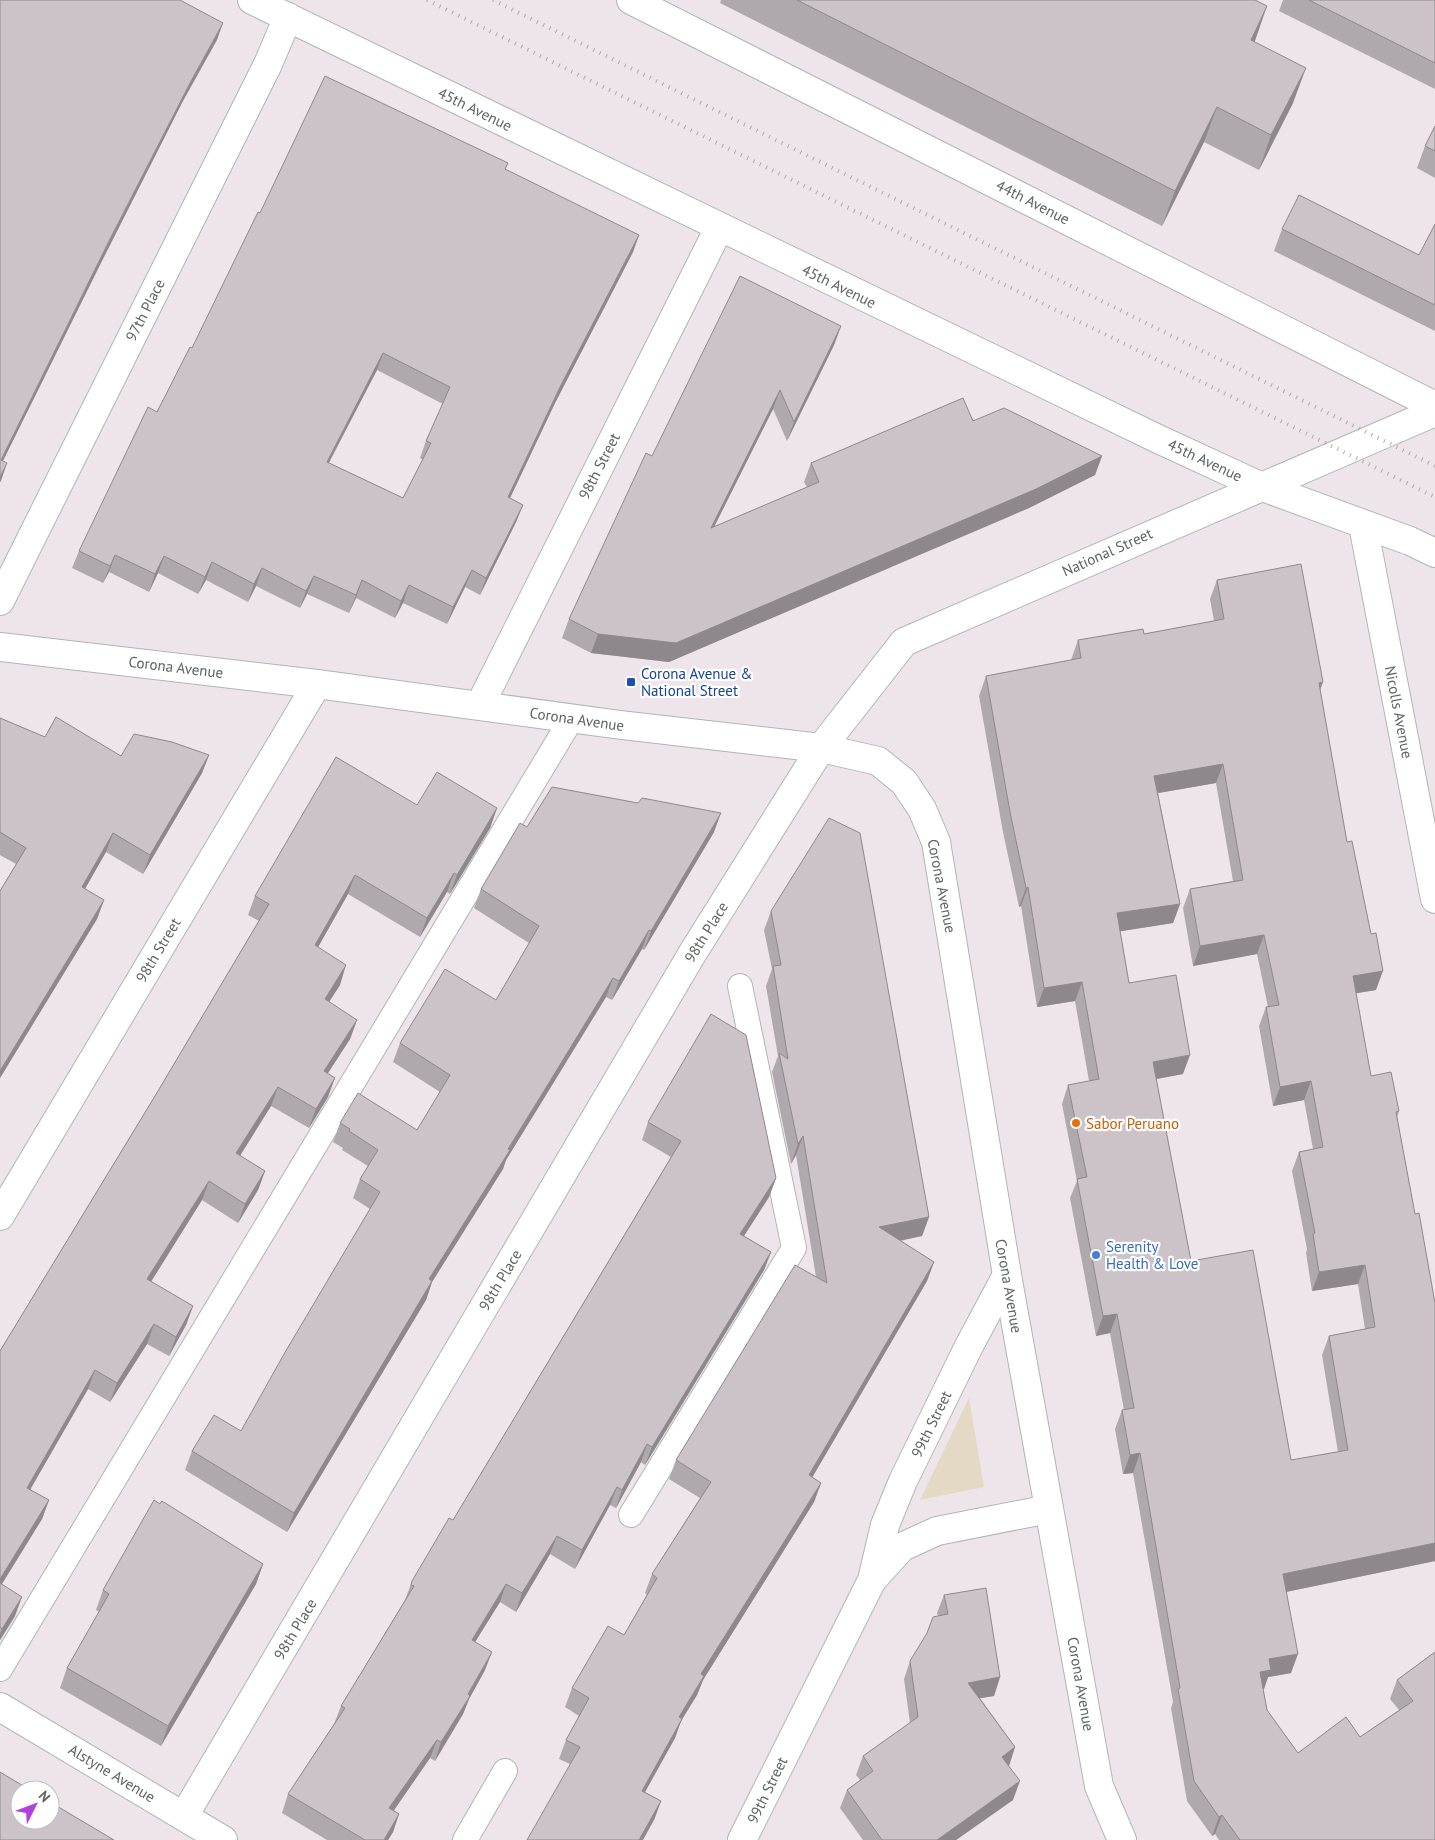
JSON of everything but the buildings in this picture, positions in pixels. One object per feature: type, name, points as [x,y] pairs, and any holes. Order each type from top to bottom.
[{"type":"street","name":"45th Avenue","points":[[252,0],[718,228],[1156,438],[1260,486],[1363,525],[1410,540],[1435,553]]},
{"type":"street","name":"44th Avenue","points":[[631,0],[1435,406]]},
{"type":"street","name":"97th Place","points":[[0,602],[268,64],[288,17]]},
{"type":"street","name":"98th Street","points":[[480,705],[718,228]]},
{"type":"street","name":"National Street","points":[[821,748],[904,642],[1260,486],[1435,412]]},
{"type":"street","name":"Nicolls Avenue","points":[[1363,525],[1435,899]]},
{"type":"street","name":"Corona Avenue","points":[[0,646],[821,748],[878,761],[904,782],[922,809],[936,842],[1007,1275],[1099,1786],[1122,1840]]},
{"type":"street","name":"98th Street","points":[[0,1216],[317,684]]},
{"type":"street","name":"98th Place","points":[[184,1816],[687,963],[821,748]]},
{"type":"street","name":"99th Street","points":[[742,1840],[872,1580],[885,1525],[903,1481],[969,1346],[1007,1275]]},
{"type":"street","name":"99th Street","points":[[872,1580],[902,1546],[937,1531],[1049,1509]]},
{"type":"street","name":"Alstyne Avenue","points":[[0,1707],[223,1840]]},
{"type":"lane","points":[[0,1669],[572,718]]},
{"type":"lane","points":[[631,1516],[794,1248],[740,986]]},
{"type":"lane","points":[[465,1840],[505,1771]]},
{"type":"shaded area","points":[[969,1398],[984,1487],[920,1500]]},
{"type":"railway","points":[[427,0],[1435,497]]},
{"type":"railway","points":[[493,0],[1435,466]]},
{"type":"place","name":"Corona Avenue & National Street","points":[[631,682]]},
{"type":"place","name":"Sabor Peruano","points":[[1076,1123]]},
{"type":"place","name":"Serenity Health & Love","points":[[1096,1255]]}]
